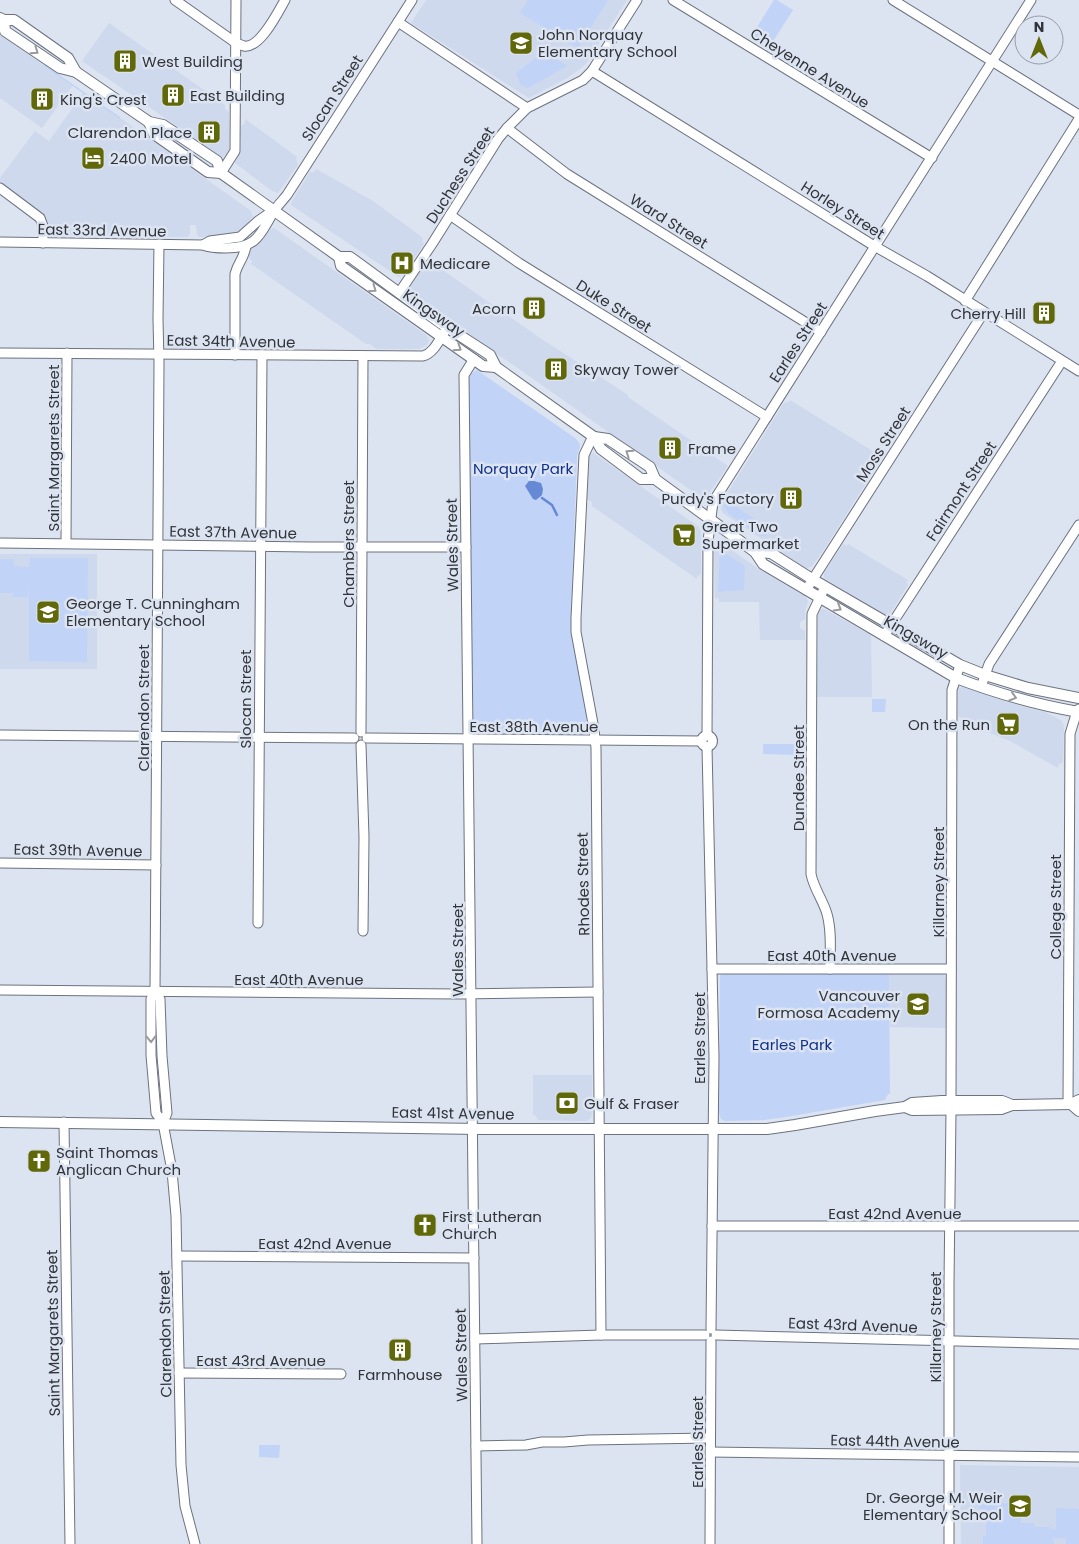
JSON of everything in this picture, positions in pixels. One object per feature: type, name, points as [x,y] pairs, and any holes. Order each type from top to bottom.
[{"type":"main road","name":"Kingsway","points":[[2,19],[5,31],[60,68],[76,72],[149,122],[154,134],[208,172],[221,173],[339,257],[350,257],[448,328],[490,355],[496,367],[594,437],[601,449],[641,479],[655,479],[756,552],[763,564],[956,678],[1026,701],[1078,711]]},
{"type":"main road","name":"Kingsway","points":[[339,257],[341,266],[483,366],[496,367]]},
{"type":"main road","name":"Kingsway","points":[[756,552],[771,553],[890,626],[960,665],[985,676],[1028,688],[1079,698]]},
{"type":"main road","name":"East 41st Avenue","points":[[0,1122],[473,1128],[767,1129],[904,1107],[912,1103],[951,1105],[1002,1101],[1012,1105],[1074,1105]]},
{"type":"street","points":[[175,0],[244,46],[260,40],[286,0]]},
{"type":"street","points":[[221,173],[235,150],[236,0]]},
{"type":"street","name":"Slocan Street","points":[[235,355],[235,274],[244,256],[246,246],[258,237],[267,226],[275,210],[412,0]]},
{"type":"street","name":"Duchess Street","points":[[399,293],[498,139],[527,108],[583,80],[592,71],[637,0]]},
{"type":"street","name":"Cheyenne Avenue","points":[[674,0],[932,158]]},
{"type":"street","points":[[893,0],[907,4],[1079,115]]},
{"type":"street","name":"Earles Street","points":[[710,1544],[714,1056],[705,741],[708,549],[713,502],[1032,0]]},
{"type":"street","points":[[398,22],[527,108]]},
{"type":"street","name":"Horley Street","points":[[592,71],[927,276],[1079,372]]},
{"type":"street","points":[[965,300],[1079,119]]},
{"type":"street","name":"Ward Street","points":[[508,128],[567,174],[821,332]]},
{"type":"street","points":[[0,188],[40,218],[43,226],[43,243]]},
{"type":"street","name":"Slocan Street","points":[[240,237],[258,220],[275,210]]},
{"type":"street","name":"Duke Street","points":[[450,216],[519,264],[767,417]]},
{"type":"street","name":"East 33rd Avenue","points":[[203,245],[210,241],[240,237]]},
{"type":"street","name":"East 33rd Avenue","points":[[0,242],[203,245],[211,248],[246,246]]},
{"type":"street","name":"Clarendon Street","points":[[159,244],[155,992],[160,999],[167,1113],[163,1123],[172,1171],[176,1216],[181,1465],[188,1520],[195,1544]]},
{"type":"street","name":"Moss Street","points":[[806,590],[984,312]]},
{"type":"street","name":"East 34th Avenue","points":[[0,353],[426,355],[434,348],[448,328]]},
{"type":"street","name":"Saint Margarets Street","points":[[66,543],[67,353]]},
{"type":"street","name":"Slocan Street","points":[[258,923],[262,355]]},
{"type":"street","name":"Chambers Street","points":[[363,356],[361,738],[364,837],[363,931]]},
{"type":"street","name":"Wales Street","points":[[474,359],[464,375],[477,1544]]},
{"type":"street","name":"Fairmont Street","points":[[884,636],[1062,361]]},
{"type":"street","name":"Rhodes Street","points":[[594,437],[584,455],[576,632],[595,740],[601,1335]]},
{"type":"street","points":[[981,687],[994,656],[1079,525]]},
{"type":"street","name":"East 37th Avenue","points":[[0,543],[466,548]]},
{"type":"street","name":"Dundee Street","points":[[825,587],[812,614],[811,874],[830,925],[830,969]]},
{"type":"street","name":"Killarney Street","points":[[949,1544],[952,690],[960,665]]},
{"type":"street","name":"College Street","points":[[1074,1105],[1070,734],[1076,724],[1078,711]]},
{"type":"street","name":"East 38th Avenue","points":[[0,735],[705,741]]},
{"type":"street","name":"East 39th Avenue","points":[[0,863],[156,865]]},
{"type":"street","name":"East 40th Avenue","points":[[712,969],[951,969]]},
{"type":"street","name":"East 40th Avenue","points":[[0,990],[598,992]]},
{"type":"street","name":"Saint Margarets Street","points":[[64,1122],[70,1544]]},
{"type":"street","name":"East 42nd Avenue","points":[[712,1226],[1079,1226]]},
{"type":"street","name":"East 42nd Avenue","points":[[177,1256],[474,1258]]},
{"type":"street","name":"East 43rd Avenue","points":[[475,1339],[601,1335],[711,1335],[1079,1344]]},
{"type":"street","name":"East 43rd Avenue","points":[[179,1373],[342,1374]]},
{"type":"street","points":[[476,1446],[526,1445],[542,1442],[588,1440],[710,1438]]},
{"type":"street","name":"East 44th Avenue","points":[[710,1452],[1079,1457]]},
{"type":"shaded area","name":"John Norquay Elementary School","points":[[426,0],[627,0],[586,64],[569,77],[529,98],[411,23]]},
{"type":"shaded area","points":[[109,23],[225,105],[225,109],[229,112],[229,151],[227,155],[223,157],[219,155],[82,61]]},
{"type":"shaded area","points":[[0,35],[73,85],[42,128],[0,98]]},
{"type":"shaded area","points":[[84,92],[251,211],[253,217],[241,231],[225,236],[199,237],[196,225],[190,225],[190,234],[187,237],[49,235],[42,215],[0,184],[0,178],[35,131],[49,141]]},
{"type":"shaded area","points":[[245,119],[297,157],[298,165],[278,193],[272,191],[235,163],[241,149],[241,126],[245,123]]},
{"type":"shaded area","points":[[316,169],[373,201],[423,238],[424,245],[399,277],[291,205],[310,172],[314,172]]},
{"type":"shaded area","points":[[272,228],[426,335],[429,340],[427,345],[418,349],[376,349],[251,264],[252,261],[248,256],[249,250]]},
{"type":"shaded area","points":[[434,264],[543,340],[628,395],[628,397],[728,466],[707,496],[699,496],[522,371],[410,295],[409,286],[424,265],[433,266]]},
{"type":"shaded area","points":[[790,400],[879,455],[880,461],[825,548],[812,566],[808,568],[805,568],[721,510],[721,503],[784,403]]},
{"type":"shaded area","points":[[593,453],[699,527],[701,533],[701,574],[697,576],[697,579],[592,506],[592,502],[587,499],[589,467],[587,456]]},
{"type":"shaded area","points":[[718,543],[723,544],[759,569],[806,597],[808,602],[805,619],[800,622],[800,628],[805,631],[805,640],[760,640],[759,602],[719,602],[719,599],[715,598],[714,549]]},
{"type":"shaded area","points":[[843,544],[847,546],[848,544],[908,580],[906,582],[908,585],[889,615],[885,615],[824,578],[824,573]]},
{"type":"shaded area","name":"George T. Cunningham Elementary School","points":[[0,554],[97,554],[97,669],[0,669]]},
{"type":"shaded area","points":[[824,609],[871,635],[872,697],[817,697],[818,614],[819,610]]},
{"type":"shaded area","points":[[963,687],[1020,706],[1045,712],[1062,721],[1064,726],[1063,762],[1058,765],[1058,768],[1010,741],[962,722],[962,718],[958,716],[958,692],[959,688]]},
{"type":"shaded area","name":"Vancouver Formosa Academy","points":[[889,972],[942,973],[946,980],[947,1028],[890,1027]]},
{"type":"shaded area","points":[[533,1075],[592,1075],[591,1118],[586,1121],[538,1120],[533,1115]]},
{"type":"shaded area","name":"Dr. George M. Weir Elementary School","points":[[960,1465],[1079,1467],[1079,1544],[961,1544]]},
{"type":"green space","points":[[528,0],[608,0],[578,48],[520,13]]},
{"type":"green space","points":[[774,0],[793,10],[770,46],[752,35]]},
{"type":"green space","points":[[540,55],[552,56],[567,66],[528,88],[521,85],[516,73]]},
{"type":"green space","points":[[44,66],[120,117],[120,119]]},
{"type":"green space","name":"Norquay Park","points":[[477,370],[575,438],[580,445],[577,456],[571,612],[572,632],[589,731],[585,735],[486,736],[476,735],[472,730],[469,378]]},
{"type":"green space","points":[[727,501],[767,527],[769,530],[768,534],[760,536],[729,514],[723,506]]},
{"type":"green space","points":[[720,550],[745,566],[744,590],[718,592]]},
{"type":"green space","name":"George T. Cunningham Elementary School","points":[[30,558],[88,558],[87,662],[29,661],[29,585],[28,597],[13,597],[13,593],[0,593],[0,559],[13,559],[14,566],[29,567]]},
{"type":"green space","points":[[872,699],[886,699],[885,712],[872,712]]},
{"type":"green space","points":[[763,744],[800,744],[800,755],[763,754]]},
{"type":"green space","name":"Earles Park","points":[[889,972],[890,1094],[888,1094],[885,1100],[764,1120],[725,1121],[721,1119],[719,1113],[720,975],[727,973]]},
{"type":"green space","points":[[259,1445],[280,1445],[279,1458],[259,1457]]},
{"type":"green space","points":[[973,1503],[1021,1503],[1021,1523],[1034,1523],[1034,1527],[1050,1527],[1051,1529],[1056,1529],[1056,1508],[1079,1509],[1079,1544],[1066,1544],[1066,1538],[1053,1538],[1054,1544],[983,1544],[983,1536],[986,1536],[987,1510],[981,1509]]},
{"type":"water","points":[[529,481],[541,483],[542,495],[536,500],[533,499],[525,486]]},
{"type":"waterway","points":[[542,498],[552,505],[557,515]]},
{"type":"place","name":"John Norquay Elementary School","points":[[521,43]]},
{"type":"place","name":"West Building","points":[[125,61]]},
{"type":"place","name":"East Building","points":[[173,95]]},
{"type":"place","name":"King's Crest","points":[[42,99]]},
{"type":"place","name":"Clarendon Place","points":[[209,132]]},
{"type":"place","name":"2400 Motel","points":[[93,158]]},
{"type":"place","name":"Medicare","points":[[402,263]]},
{"type":"place","name":"Acorn","points":[[534,308]]},
{"type":"place","name":"Cherry Hill","points":[[1044,313]]},
{"type":"place","name":"Skyway Tower","points":[[556,369]]},
{"type":"place","name":"Frame","points":[[670,448]]},
{"type":"place","name":"Purdy's Factory","points":[[791,498]]},
{"type":"place","name":"Great Two Supermarket","points":[[684,535]]},
{"type":"place","name":"George T. Cunningham Elementary School","points":[[48,612]]},
{"type":"place","name":"On the Run","points":[[1008,724]]},
{"type":"place","name":"Vancouver Formosa Academy","points":[[918,1004]]},
{"type":"place","name":"Gulf & Fraser","points":[[567,1103]]},
{"type":"place","name":"Saint Thomas Anglican Church","points":[[39,1161]]},
{"type":"place","name":"First Lutheran Church","points":[[425,1225]]},
{"type":"place","name":"Farmhouse","points":[[400,1350]]},
{"type":"place","name":"Dr. George M. Weir Elementary School","points":[[1020,1506]]}]
